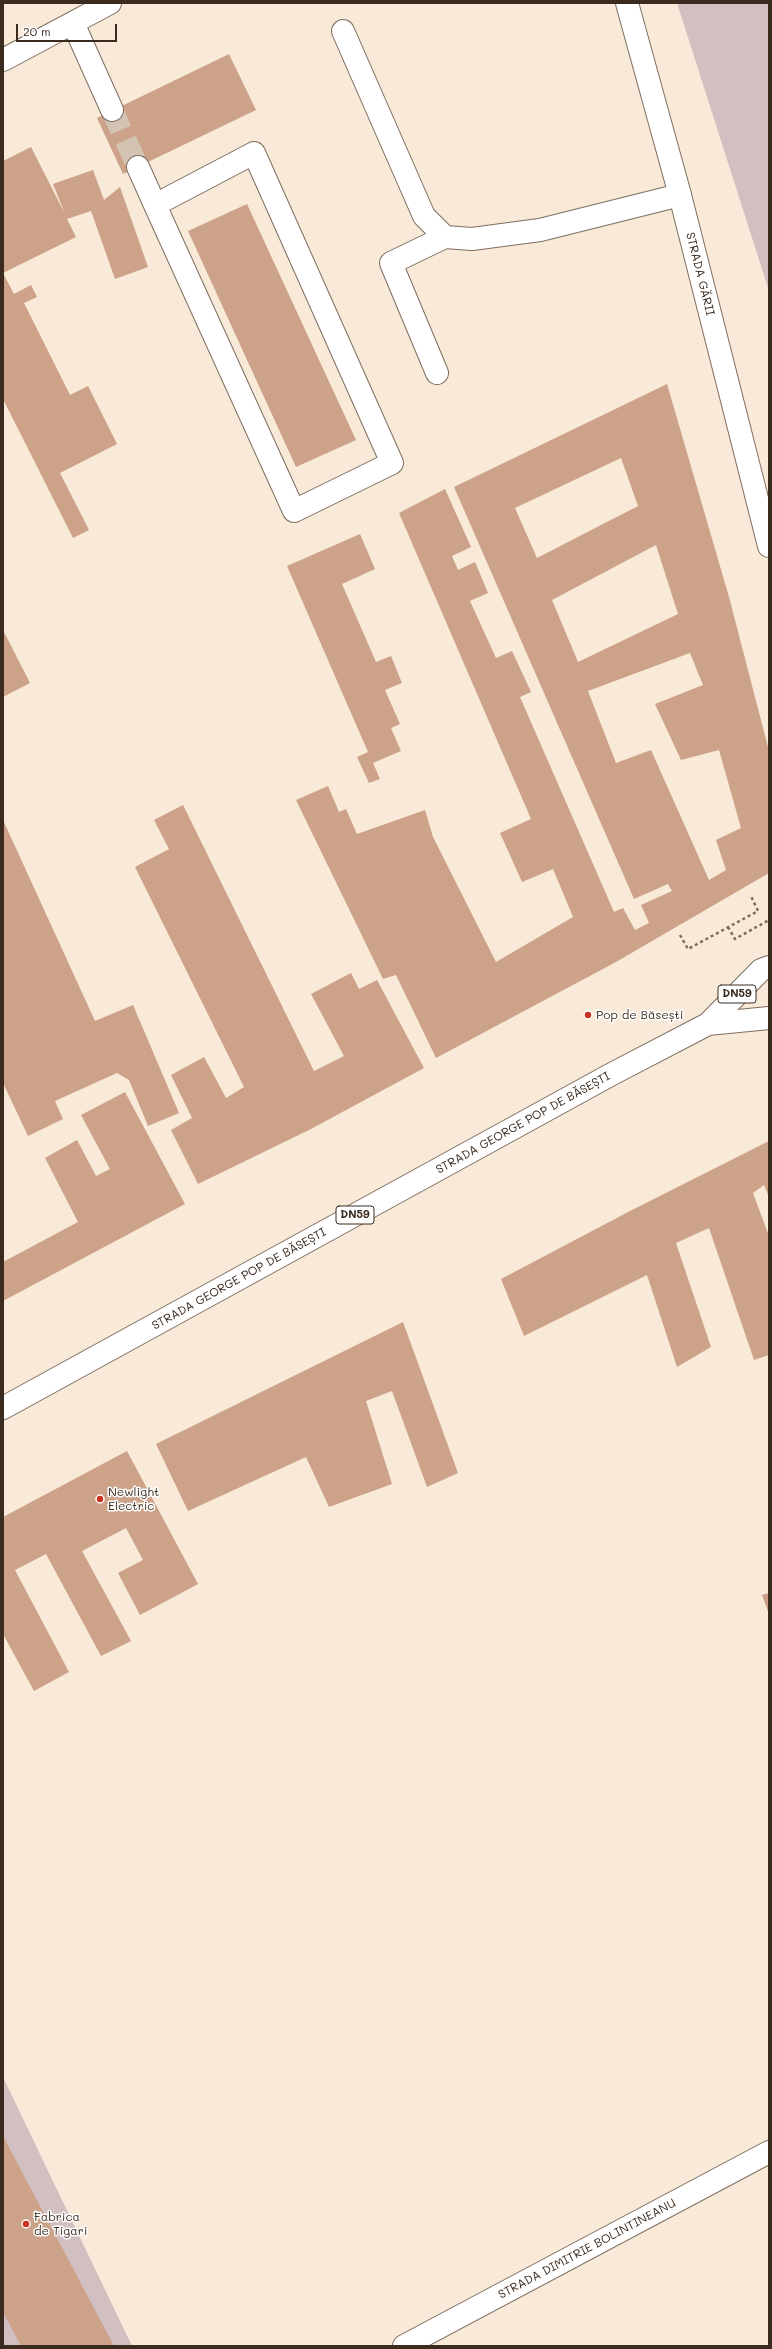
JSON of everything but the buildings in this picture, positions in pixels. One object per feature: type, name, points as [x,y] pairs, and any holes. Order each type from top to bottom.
[{"type":"main road","points":[[3,60],[110,3]]},
{"type":"main road","name":"STRADA GĂRII","points":[[627,3],[680,195],[769,546]]},
{"type":"main road","points":[[73,23],[112,110]]},
{"type":"main road","points":[[343,31],[424,216],[445,237]]},
{"type":"main road","points":[[138,167],[155,205],[294,511],[392,463],[254,153],[155,205]]},
{"type":"main road","points":[[437,372],[391,263],[445,237],[472,239],[540,230],[680,195]]},
{"type":"main road","name":"STRADA GEORGE POP DE BĂSEȘTI","points":[[3,1408],[612,1074],[708,1024],[762,970],[769,967]]},
{"type":"main road","name":"STRADA GEORGE POP DE BĂSEȘTI","points":[[708,1024],[769,1018]]},
{"type":"main road","name":"STRADA DIMITRIE BOLINTINEANU","points":[[404,2346],[769,2152]]},
{"type":"path","points":[[680,935],[688,949],[758,911],[751,896]]},
{"type":"path","points":[[728,927],[735,939],[769,920]]},
{"type":"shaded area","points":[[677,3],[769,3],[769,291]]},
{"type":"shaded area","name":"Fabrica de Tigari","points":[[3,2077],[132,2346],[3,2346]]},
{"type":"tunnel","points":[[112,110],[138,167]]},
{"type":"place","name":"Pop de Băsești","points":[[588,1015]]},
{"type":"place","name":"Newlight Electric","points":[[100,1499]]},
{"type":"place","name":"Fabrica de Tigari","points":[[26,2224]]}]
